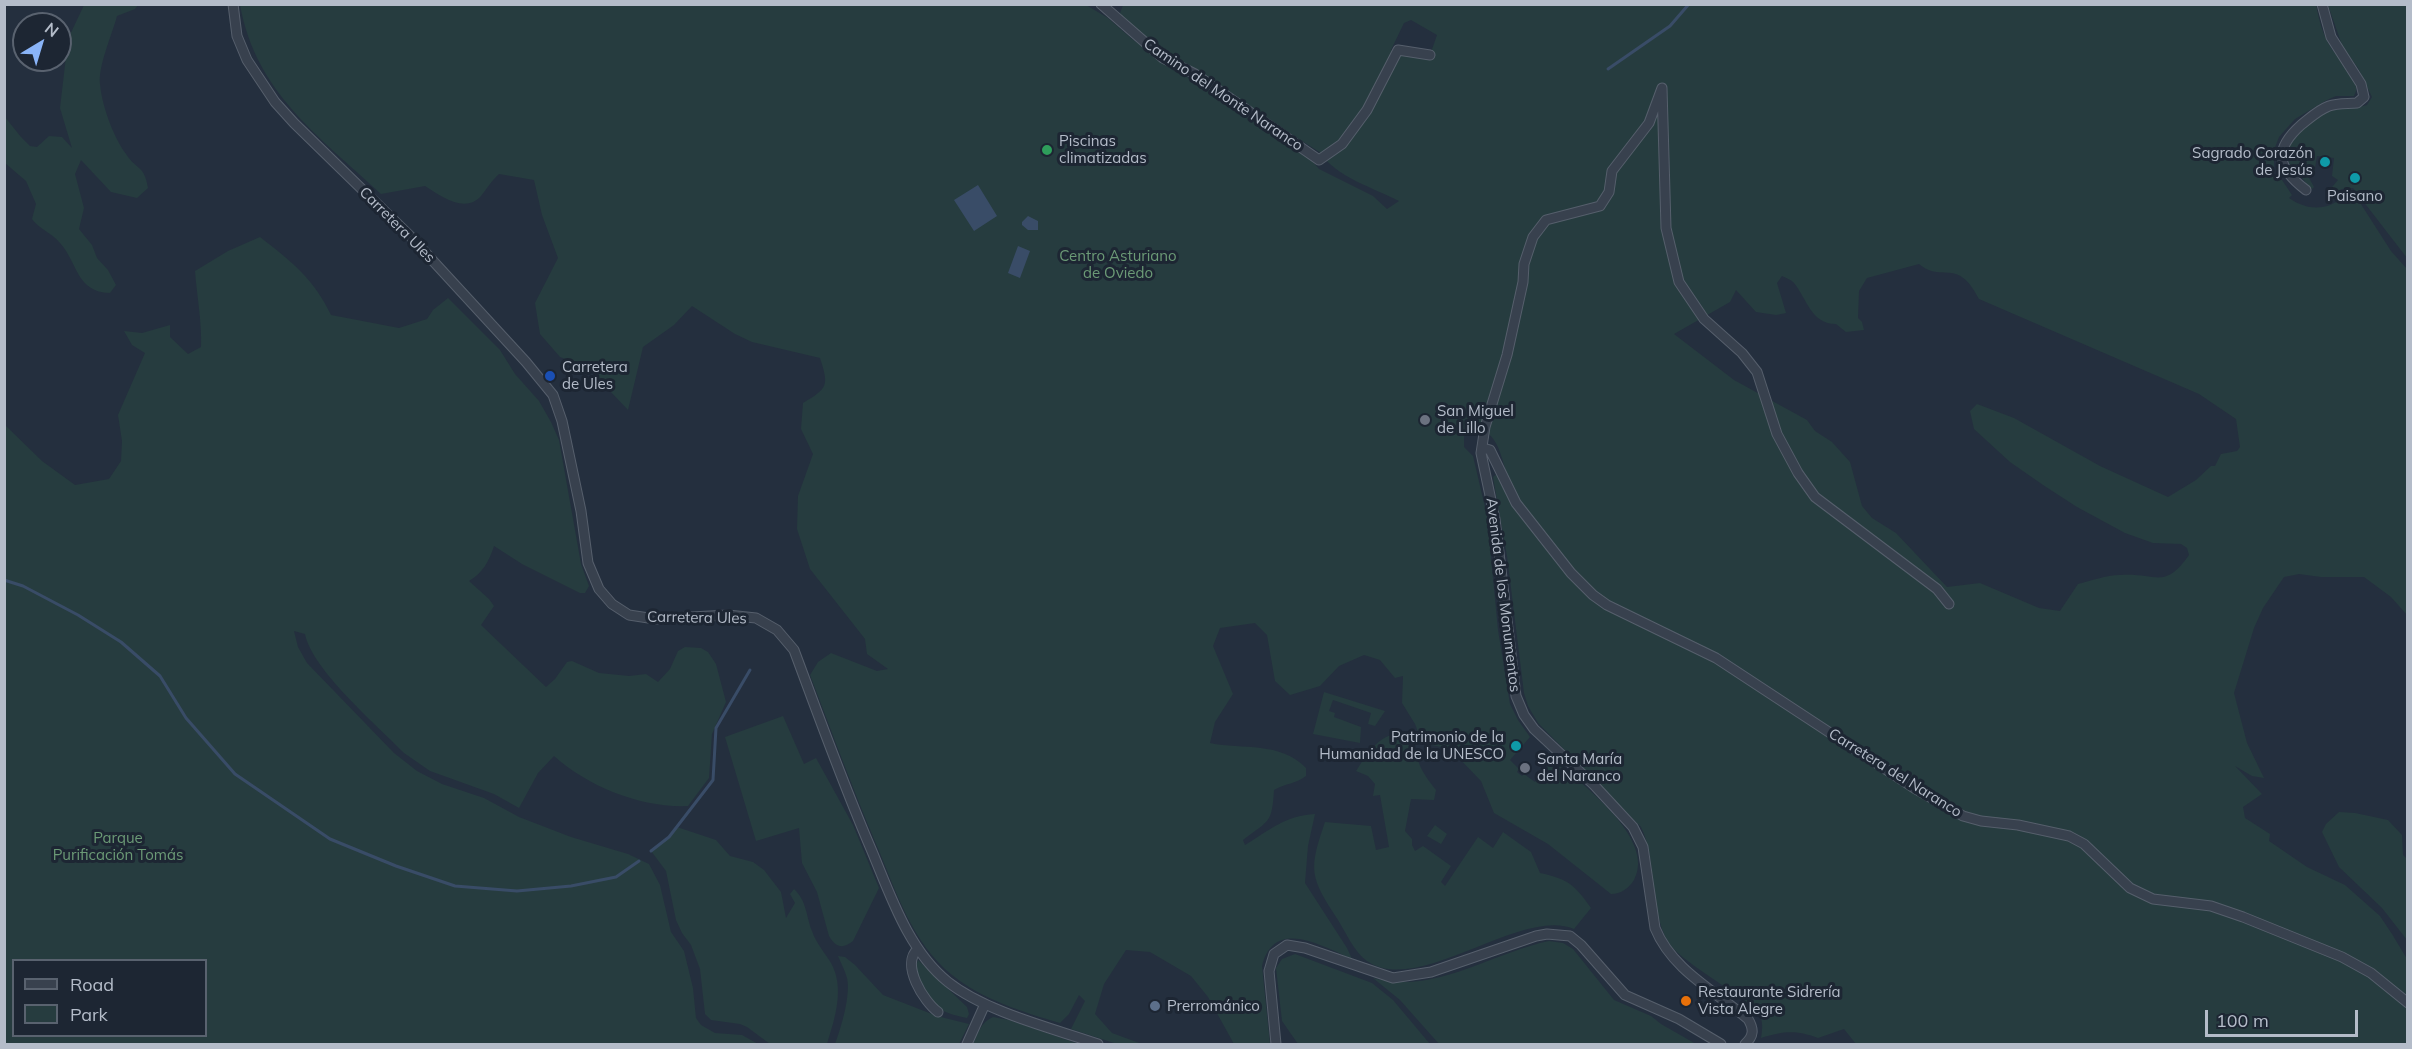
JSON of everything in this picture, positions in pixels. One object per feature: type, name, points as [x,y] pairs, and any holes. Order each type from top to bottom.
[{"type":"street","name":"Carretera Ules","points":[[233,4],[237,36],[247,60],[275,102],[411,237],[526,362],[553,395],[562,421],[581,511],[588,562],[599,589],[612,604],[629,615],[655,619],[728,615],[756,618],[777,630],[794,650],[854,808],[890,894],[918,950],[947,981],[986,1004],[1098,1044]]},
{"type":"street","name":"Camino del Monte Naranco","points":[[1101,4],[1163,58],[1194,74],[1319,160],[1342,144],[1367,110],[1398,50],[1430,55]]},
{"type":"street","points":[[2306,190],[2290,174],[2284,163],[2282,149],[2286,141],[2321,110],[2339,104],[2357,104],[2363,100],[2364,94],[2361,84],[2331,37],[2322,4]]},
{"type":"street","name":"Avenida de los Monumentos","points":[[1752,1042],[1753,1031],[1748,1018],[1681,967],[1667,953],[1655,928],[1643,847],[1633,827],[1594,784],[1534,729],[1520,706],[1513,678],[1495,519],[1481,453],[1485,427],[1507,355],[1524,282],[1524,264],[1533,237],[1546,220],[1600,206],[1609,192],[1612,171],[1649,123],[1662,88],[1665,112],[1662,125],[1666,158],[1666,228],[1679,282],[1704,319],[1742,353],[1757,372],[1777,434],[1798,473],[1815,497],[1937,589],[1949,604]]},
{"type":"street","name":"Carretera del Naranco","points":[[1483,448],[1491,451],[1516,503],[1571,573],[1593,595],[1607,604],[1716,657],[1914,788],[1963,816],[1981,821],[2047,830],[2069,836],[2084,844],[2130,888],[2153,899],[2211,906],[2331,952],[2371,973],[2408,1003]]},
{"type":"street","points":[[1276,1044],[1269,971],[1274,954],[1287,945],[1305,948],[1393,978],[1431,972],[1547,934],[1570,936],[1581,945],[1625,995],[1679,1019],[1721,1044]]},
{"type":"street","points":[[918,950],[914,953],[912,960],[914,975],[929,1006],[938,1012]]},
{"type":"street","points":[[967,1044],[986,1004]]},
{"type":"green space","points":[[84,5],[138,5],[135,9],[117,16],[103,60],[100,84],[103,102],[113,130],[121,147],[142,171],[148,188],[137,198],[111,192],[81,160],[75,174],[84,208],[79,229],[92,245],[97,258],[108,270],[116,285],[110,293],[90,288],[79,275],[60,243],[32,219],[36,204],[26,181],[5,163],[5,117],[30,146],[37,147],[49,136],[62,137],[72,148],[60,108],[64,72],[72,72],[72,30]]},
{"type":"green space","name":"Centro Asturiano de Oviedo","points":[[240,5],[1086,5],[1108,18],[1132,39],[1174,69],[1243,111],[1308,156],[1319,169],[1373,196],[1387,209],[1399,201],[1335,169],[1321,153],[1159,50],[1119,16],[1123,5],[2316,5],[2325,36],[2355,82],[2356,91],[2354,96],[2336,96],[2327,100],[2295,119],[2279,137],[2274,150],[2274,180],[2282,180],[2292,195],[2289,198],[2310,207],[2324,207],[2345,196],[2357,198],[2391,251],[2407,269],[2407,615],[2391,597],[2364,577],[2321,577],[2299,574],[2284,577],[2263,608],[2254,628],[2234,693],[2247,743],[2264,778],[2252,776],[2235,766],[2262,794],[2243,807],[2245,818],[2270,834],[2269,841],[2307,867],[2345,885],[2380,916],[2392,934],[2407,959],[2407,1044],[1856,1044],[1844,1029],[1818,1038],[1790,1032],[1761,1038],[1762,1021],[1756,1012],[1681,955],[1672,947],[1665,935],[1660,922],[1650,856],[1641,827],[1538,723],[1528,706],[1524,693],[1507,556],[1493,477],[1505,468],[1493,439],[1478,428],[1464,436],[1464,447],[1473,456],[1487,516],[1498,630],[1510,704],[1530,737],[1510,760],[1519,769],[1517,772],[1535,782],[1553,759],[1613,813],[1635,847],[1638,864],[1632,883],[1621,892],[1611,894],[1548,844],[1494,813],[1481,781],[1450,749],[1422,743],[1415,724],[1402,703],[1403,676],[1395,678],[1380,660],[1364,655],[1339,666],[1320,686],[1290,695],[1275,681],[1267,635],[1255,623],[1220,628],[1213,646],[1233,694],[1215,722],[1210,743],[1273,750],[1296,759],[1306,768],[1306,776],[1302,779],[1274,790],[1268,820],[1243,840],[1245,845],[1286,821],[1315,814],[1308,846],[1305,883],[1352,959],[1300,939],[1277,942],[1268,951],[1262,966],[1270,1044],[1234,1044],[1208,997],[1191,976],[1150,952],[1126,950],[1104,984],[1095,1014],[1112,1033],[1142,1044],[1117,1044],[1071,1029],[1085,1001],[1079,995],[1069,1014],[1060,1023],[1018,1010],[977,992],[938,962],[926,948],[907,915],[868,825],[810,675],[818,662],[831,653],[877,671],[888,669],[867,654],[865,639],[810,569],[797,529],[798,496],[813,454],[801,429],[803,403],[822,390],[824,385],[825,375],[820,358],[752,342],[735,334],[692,306],[674,325],[643,347],[628,410],[589,369],[560,357],[540,334],[535,303],[558,258],[542,215],[534,180],[499,174],[481,196],[468,203],[453,201],[425,186],[381,194],[293,111],[260,64],[248,36]],"holes":[[[1411,20],[1437,35],[1430,55],[1391,50],[1404,23]],[[1919,264],[1935,272],[1957,274],[1964,278],[1979,299],[2199,394],[2236,419],[2240,447],[2237,451],[2221,454],[2215,466],[2211,466],[2196,480],[2168,497],[2100,466],[2014,418],[1977,404],[1970,411],[1974,429],[2010,462],[2077,507],[2125,533],[2153,543],[2181,544],[2187,548],[2189,555],[2173,573],[2159,577],[2115,575],[2078,584],[2060,611],[2039,608],[1980,583],[1947,587],[1896,533],[1872,518],[1862,506],[1850,462],[1832,442],[1815,431],[1807,420],[1734,380],[1674,334],[1730,302],[1736,290],[1756,312],[1776,315],[1786,313],[1777,283],[1782,276],[1793,282],[1810,310],[1821,320],[1836,324],[1846,332],[1864,330],[1858,318],[1859,291],[1867,278]]]},
{"type":"green space","points":[[2328,5],[2407,5],[2407,258],[2353,188],[2342,189],[2326,197],[2338,180],[2332,176],[2334,158],[2317,156],[2314,174],[2308,176],[2314,187],[2312,189],[2294,170],[2287,158],[2288,147],[2292,141],[2315,119],[2335,110],[2367,105],[2372,97],[2358,68],[2343,48]]},
{"type":"green space","name":"Parque Purificación Tomás","points":[[260,237],[301,272],[317,291],[331,315],[399,328],[427,319],[433,310],[448,298],[500,350],[515,374],[539,401],[559,440],[581,564],[589,586],[585,593],[580,593],[522,564],[494,546],[485,566],[469,581],[494,606],[481,625],[546,687],[567,662],[572,661],[599,673],[629,676],[646,674],[658,682],[670,669],[678,651],[685,647],[701,648],[708,652],[716,664],[726,702],[712,734],[709,778],[688,806],[652,803],[617,793],[583,777],[554,756],[538,773],[519,808],[494,794],[430,771],[404,753],[332,680],[310,648],[305,634],[294,631],[298,647],[307,663],[394,753],[417,771],[442,784],[484,798],[519,817],[571,837],[628,854],[649,864],[660,885],[671,932],[684,951],[693,988],[696,1018],[701,1025],[715,1033],[742,1035],[758,1044],[5,1044],[5,425],[42,461],[75,485],[109,479],[121,461],[122,441],[118,415],[145,353],[132,345],[124,331],[142,333],[170,325],[170,337],[188,354],[201,347],[195,271],[228,251]]},
{"type":"green space","points":[[1324,692],[1385,711],[1375,726],[1368,724],[1371,713],[1333,700],[1329,711],[1335,713],[1334,717],[1361,727],[1360,743],[1313,734]]},
{"type":"green space","points":[[783,716],[804,764],[816,758],[853,825],[879,888],[853,941],[846,945],[837,945],[829,936],[817,892],[802,863],[799,828],[756,841],[725,737]]},
{"type":"green space","points":[[1395,734],[1410,744],[1422,770],[1436,790],[1434,800],[1411,799],[1405,831],[1412,839],[1415,851],[1423,846],[1451,866],[1441,882],[1445,886],[1478,837],[1493,848],[1503,832],[1531,852],[1540,873],[1570,884],[1591,908],[1574,929],[1552,925],[1526,929],[1441,961],[1413,968],[1388,969],[1367,961],[1359,953],[1317,883],[1314,863],[1325,822],[1371,826],[1376,850],[1389,847],[1380,795],[1373,796],[1375,784],[1368,776],[1356,771],[1382,739]]},
{"type":"green space","points":[[2339,812],[2388,820],[2402,835],[2403,855],[2407,859],[2407,940],[2382,908],[2339,867],[2322,832],[2326,824]]},
{"type":"green space","points":[[1435,825],[1447,834],[1441,844],[1427,836]]},
{"type":"green space","points":[[677,827],[716,840],[730,856],[753,862],[764,870],[781,892],[786,918],[795,903],[790,894],[794,889],[798,894],[804,904],[818,944],[831,963],[837,983],[837,1003],[827,1044],[770,1044],[747,1027],[711,1020],[705,1014],[700,969],[691,945],[676,920],[666,871],[651,851],[669,837]]},
{"type":"green space","points":[[1549,941],[1563,943],[1573,949],[1614,1000],[1651,1016],[1696,1044],[1439,1044],[1400,1000],[1373,978],[1396,982],[1441,977]]},
{"type":"green space","points":[[1295,954],[1372,983],[1393,1000],[1430,1044],[1298,1044],[1282,1021],[1276,968],[1282,959]]},
{"type":"green space","points":[[838,956],[845,957],[855,965],[883,995],[937,1016],[969,1024],[959,1044],[835,1044],[848,993],[847,978]]},
{"type":"green space","points":[[918,960],[967,1007],[969,1014],[967,1018],[943,1011],[930,1000],[918,980],[916,966]]},
{"type":"green space","points":[[993,1017],[1009,1020],[1079,1044],[973,1044],[983,1025]]},
{"type":"water","points":[[978,185],[997,216],[974,231],[954,200]]},
{"type":"water","points":[[1028,216],[1038,221],[1038,230],[1028,230],[1022,225]]},
{"type":"water","points":[[1018,246],[1030,251],[1020,278],[1008,273]]},
{"type":"waterway","points":[[1608,69],[1670,26],[1689,4]]},
{"type":"waterway","points":[[4,580],[23,586],[78,615],[121,642],[160,676],[186,718],[235,774],[330,839],[396,866],[455,886],[517,891],[571,886],[616,877],[639,861]]},
{"type":"waterway","points":[[651,851],[669,837],[713,780],[716,728],[750,670]]},
{"type":"place","name":"Piscinas climatizadas","points":[[1047,150]]},
{"type":"place","name":"Sagrado Corazón de Jesús","points":[[2325,162]]},
{"type":"place","name":"Paisano","points":[[2355,178]]},
{"type":"place","name":"Carretera de Ules","points":[[550,376]]},
{"type":"place","name":"San Miguel de Lillo","points":[[1425,420]]},
{"type":"place","name":"Patrimonio de la Humanidad de la UNESCO","points":[[1516,746]]},
{"type":"place","name":"Santa María del Naranco","points":[[1525,768]]},
{"type":"place","name":"Restaurante Sidrería Vista Alegre","points":[[1686,1001]]},
{"type":"place","name":"Prerrománico","points":[[1155,1006]]}]
